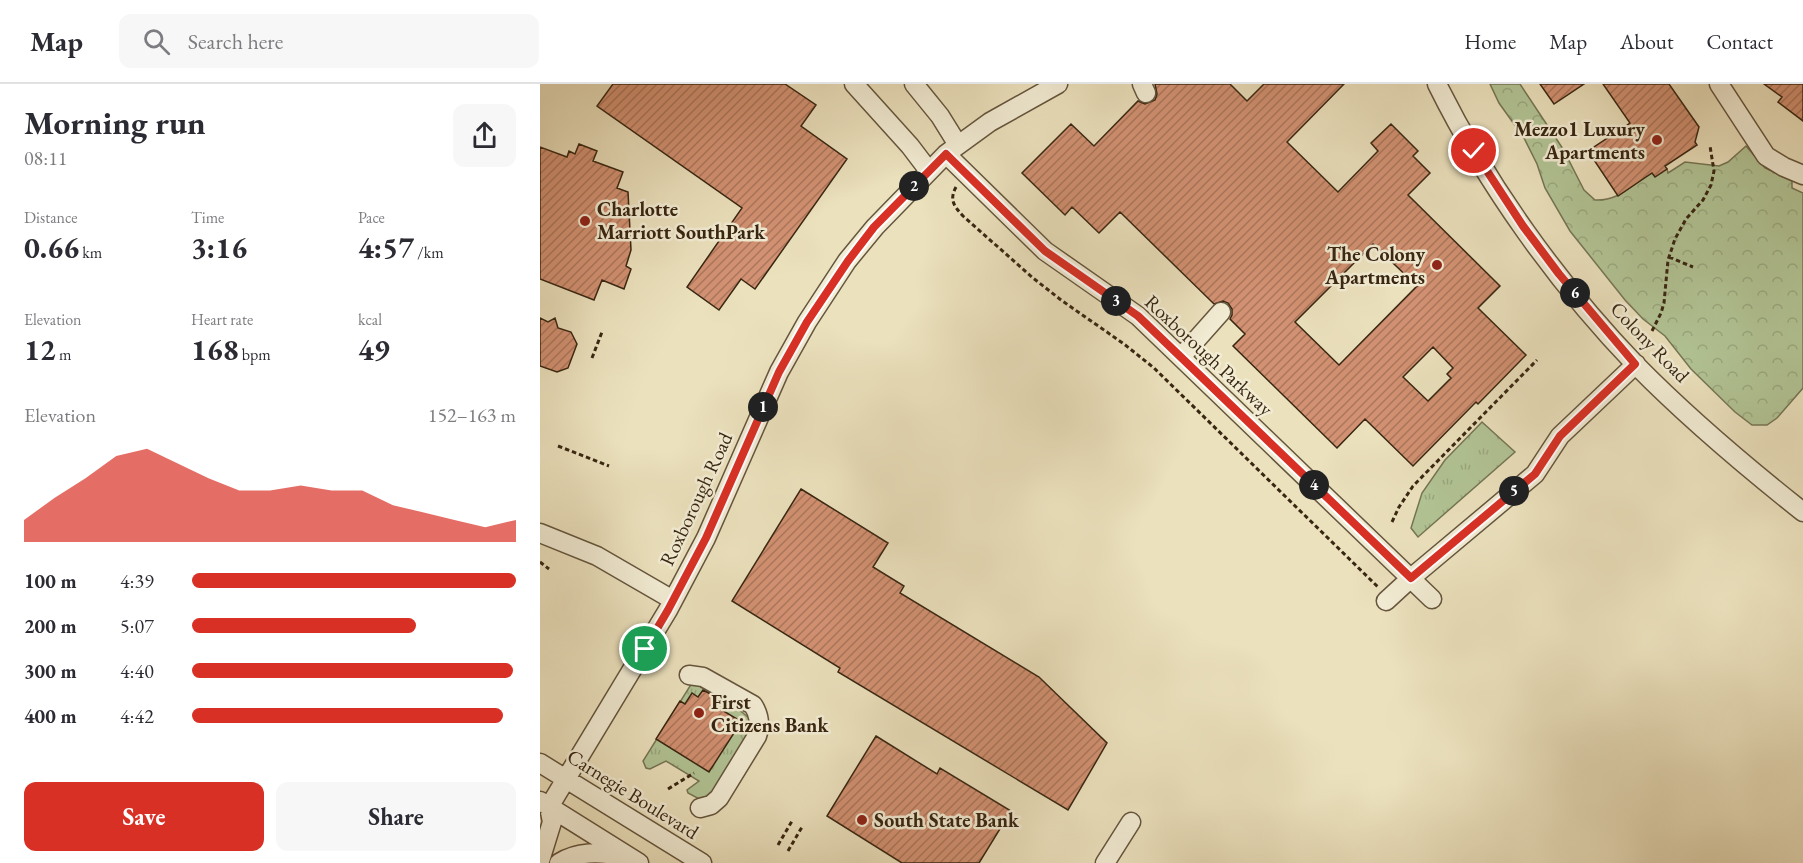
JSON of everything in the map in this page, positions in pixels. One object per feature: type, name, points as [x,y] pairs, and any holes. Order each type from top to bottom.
[{"type":"street","points":[[854,84],[910,146],[929,171]]},
{"type":"street","name":"Roxborough Parkway","points":[[914,84],[940,116],[952,150],[1045,251],[1138,316],[1432,599]]},
{"type":"street","name":"Roxborough Road","points":[[543,806],[565,779],[673,600],[706,538],[779,372],[807,322],[848,261],[874,227],[952,150],[990,122],[1058,84]]},
{"type":"street","name":"Colony Road","points":[[1437,84],[1474,151],[1523,226],[1579,299],[1635,364],[1751,471],[1803,512]]},
{"type":"street","points":[[1719,84],[1766,156],[1774,162],[1803,174]]},
{"type":"street","points":[[1181,357],[1221,312]]},
{"type":"street","points":[[1382,594],[1411,578],[1535,474],[1560,436],[1635,364]]},
{"type":"street","points":[[540,533],[597,555],[673,600]]},
{"type":"street","points":[[689,675],[703,677],[753,705],[760,728],[719,798],[711,805],[700,808]]},
{"type":"street","name":"Carnegie Boulevard","points":[[540,763],[702,863]]},
{"type":"street","points":[[540,861],[552,822],[543,806]]},
{"type":"street","points":[[543,806],[638,862]]},
{"type":"street","points":[[1105,863],[1131,822]]},
{"type":"street","points":[[559,863],[578,855],[601,853],[621,856],[638,862]]},
{"type":"path","points":[[1652,331],[1664,303],[1669,257],[1675,239],[1711,185],[1714,171],[1710,146]]},
{"type":"path","points":[[957,186],[952,194],[952,200],[963,216],[1061,300],[1154,368],[1382,594]]},
{"type":"path","points":[[1669,257],[1693,267]]},
{"type":"path","points":[[592,358],[602,332]]},
{"type":"path","points":[[1392,522],[1413,486],[1537,360]]},
{"type":"path","points":[[558,446],[609,466]]},
{"type":"path","points":[[540,562],[549,569]]},
{"type":"path","points":[[668,789],[694,773]]},
{"type":"path","points":[[778,845],[792,821]]},
{"type":"path","points":[[788,852],[802,827]]},
{"type":"green space","points":[[1490,84],[1520,84],[1563,149],[1584,190],[1595,200],[1612,198],[1652,173],[1667,169],[1668,173],[1685,162],[1719,166],[1728,162],[1746,146],[1765,168],[1792,181],[1792,188],[1803,193],[1803,388],[1777,418],[1767,425],[1752,425],[1735,412],[1691,369],[1665,336],[1643,319],[1625,300],[1570,231],[1545,188],[1537,164],[1524,138],[1499,103]]},
{"type":"green space","points":[[1482,422],[1515,452],[1418,537],[1411,528],[1422,493],[1445,460]]},
{"type":"green space","points":[[694,684],[742,712],[750,719],[751,733],[712,795],[701,800],[688,793],[687,790],[699,781],[666,761],[650,769],[646,768],[643,761],[690,686]]},
{"type":"building","points":[[613,84],[785,84],[816,105],[801,126],[847,159],[755,289],[741,279],[719,310],[687,287],[742,208],[597,106]]},
{"type":"building","name":"The Colony Apartments","points":[[1155,84],[1230,84],[1247,101],[1264,84],[1344,84],[1287,142],[1338,192],[1378,151],[1371,143],[1391,124],[1418,151],[1413,156],[1430,173],[1408,195],[1500,286],[1478,308],[1526,355],[1413,466],[1365,419],[1337,448],[1233,346],[1245,334],[1230,319],[1232,309],[1228,303],[1223,301],[1214,304],[1120,212],[1099,233],[1072,207],[1065,215],[1022,173],[1071,124],[1094,146],[1138,101],[1145,104],[1155,100],[1157,94]],"holes":[[[1373,244],[1417,286],[1339,365],[1295,322]],[[1433,347],[1453,368],[1447,374],[1451,378],[1428,401],[1403,377]]]},
{"type":"building","name":"Mezzo1 Luxury Apartments","points":[[1540,84],[1584,84],[1554,104]]},
{"type":"building","name":"Mezzo1 Luxury Apartments","points":[[1603,84],[1669,84],[1699,127],[1695,142],[1697,145],[1665,166],[1667,169],[1655,177],[1652,173],[1618,196],[1588,151],[1630,123]]},
{"type":"building","points":[[1764,84],[1803,84],[1803,121],[1778,102],[1782,97]]},
{"type":"building","name":"Charlotte Marriott SouthPark","points":[[579,144],[597,151],[593,161],[623,172],[617,188],[628,192],[631,250],[626,266],[631,269],[624,289],[602,280],[594,300],[540,279],[540,147],[567,157],[569,151],[575,154]]},
{"type":"building","points":[[540,318],[548,322],[555,318],[558,328],[571,332],[577,344],[568,368],[557,372],[540,366]]},
{"type":"building","points":[[801,489],[888,543],[873,567],[904,586],[900,593],[1039,677],[1107,743],[1068,810],[838,672],[840,668],[732,601]]},
{"type":"building","name":"First Citizens Bank","points":[[703,690],[720,699],[715,706],[737,719],[730,730],[734,733],[709,772],[656,739],[680,701],[685,704],[692,693],[698,697]]},
{"type":"building","points":[[876,736],[937,774],[940,768],[1011,811],[979,863],[902,863],[827,816]]},
{"type":"place","name":"Mezzo1 Luxury Apartments","points":[[1657,140]]},
{"type":"place","name":"Charlotte Marriott SouthPark","points":[[585,221]]},
{"type":"place","name":"The Colony Apartments","points":[[1437,265]]},
{"type":"place","name":"First Citizens Bank","points":[[699,713]]},
{"type":"place","name":"South State Bank","points":[[862,820]]},
{"type":"route","points":[[645,649],[706,538],[779,372],[807,322],[874,227],[946,154],[1045,251],[1138,316],[1411,578],[1535,474],[1560,436],[1635,364],[1559,274],[1523,226],[1474,151]]}]
